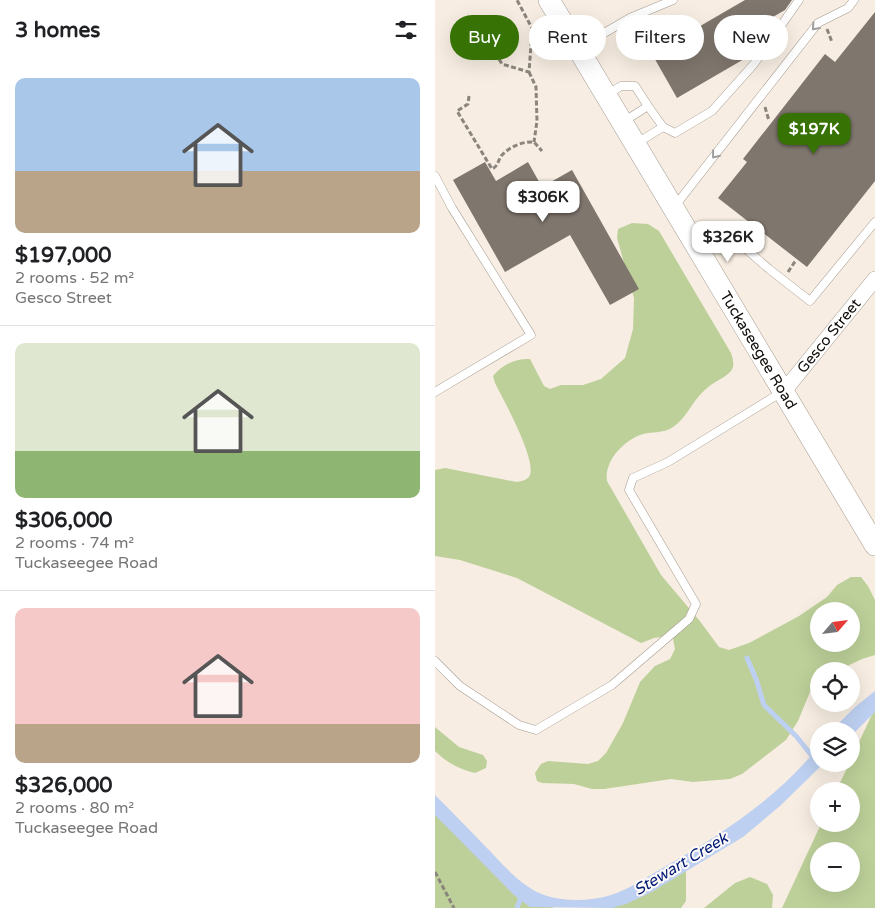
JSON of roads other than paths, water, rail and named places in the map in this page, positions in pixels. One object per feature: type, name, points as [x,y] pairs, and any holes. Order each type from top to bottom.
[{"type":"main road","name":"Tuckaseegee Road","points":[[549,0],[558,15]]},
{"type":"main road","name":"Tuckaseegee Road","points":[[585,60],[875,545]]},
{"type":"street","name":"Gesco Street","points":[[784,391],[875,279]]},
{"type":"lane","points":[[606,32],[630,18],[673,0]]},
{"type":"lane","points":[[606,94],[621,86],[635,86],[663,127],[675,133],[712,111],[754,64],[799,0]]},
{"type":"lane","points":[[674,208],[818,22],[847,8],[854,0]]},
{"type":"lane","points":[[623,123],[648,106]]},
{"type":"lane","points":[[635,143],[663,127]]},
{"type":"lane","points":[[435,176],[452,208],[531,335],[436,390]]},
{"type":"lane","points":[[739,243],[810,301],[875,222]]},
{"type":"lane","points":[[435,662],[460,686],[519,725],[536,730],[612,685],[689,619],[696,604],[629,490],[633,478],[668,462],[784,391]]},
{"type":"water","points":[[875,691],[875,712],[860,727],[860,722],[840,722],[850,712],[860,712],[860,703]]},
{"type":"water","name":"Stewart Creek","points":[[810,757],[810,772],[815,772],[780,806],[743,837],[650,893],[612,908],[530,907],[514,895],[435,815],[435,795],[512,874],[538,892],[563,899],[595,899],[630,887],[725,830],[766,800]]},
{"type":"waterway","points":[[747,658],[764,705],[796,736],[810,754]]},
{"type":"waterway","points":[[517,908],[522,895]]}]
